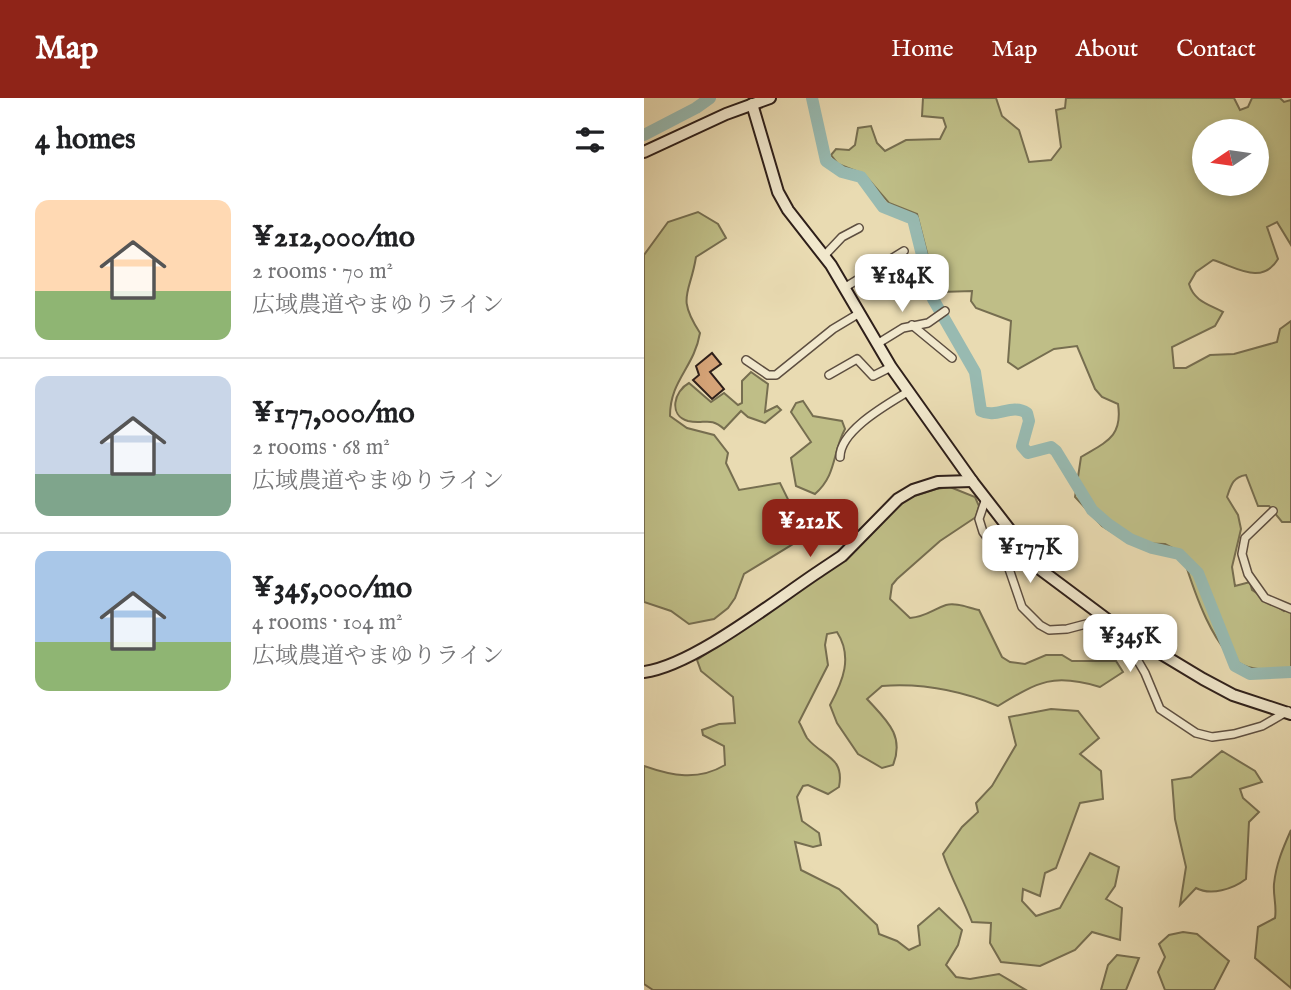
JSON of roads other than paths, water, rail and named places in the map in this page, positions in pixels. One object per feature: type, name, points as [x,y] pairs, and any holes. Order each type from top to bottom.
[{"type":"street","points":[[644,152],[748,101],[770,98]]},
{"type":"street","points":[[748,101],[778,192],[800,227],[825,255],[891,367],[972,481],[1041,570],[1120,629],[1233,695],[1290,712]]},
{"type":"street","points":[[825,255],[842,237],[859,228]]},
{"type":"street","points":[[844,288],[904,251]]},
{"type":"street","points":[[877,344],[912,325],[928,323],[945,311]]},
{"type":"street","points":[[746,360],[768,375],[776,374],[815,342],[858,314]]},
{"type":"street","points":[[912,325],[952,358]]},
{"type":"street","points":[[829,375],[857,359],[873,376],[891,367]]},
{"type":"street","points":[[840,457],[840,450],[851,432],[909,391]]},
{"type":"street","points":[[644,672],[688,657],[842,556],[898,499],[913,490],[938,482],[972,481]]},
{"type":"street","points":[[986,498],[979,519],[983,532],[1008,566],[1022,607],[1049,630],[1067,629],[1105,619]]},
{"type":"street","points":[[1273,511],[1245,538],[1242,554],[1248,574],[1265,598],[1291,609]]},
{"type":"street","points":[[1120,629],[1145,673],[1160,709],[1196,733],[1212,737],[1234,734],[1262,726],[1290,712]]},
{"type":"waterway","points":[[644,135],[710,98]]},
{"type":"waterway","points":[[812,98],[826,161],[842,172],[861,177],[883,207],[913,219],[933,299],[975,372],[981,411],[993,413],[1021,410],[1027,413],[1029,421],[1022,446],[1028,453],[1051,447],[1092,510],[1108,524],[1130,539],[1152,548],[1179,554],[1198,573],[1235,666],[1250,674],[1291,672]]}]
